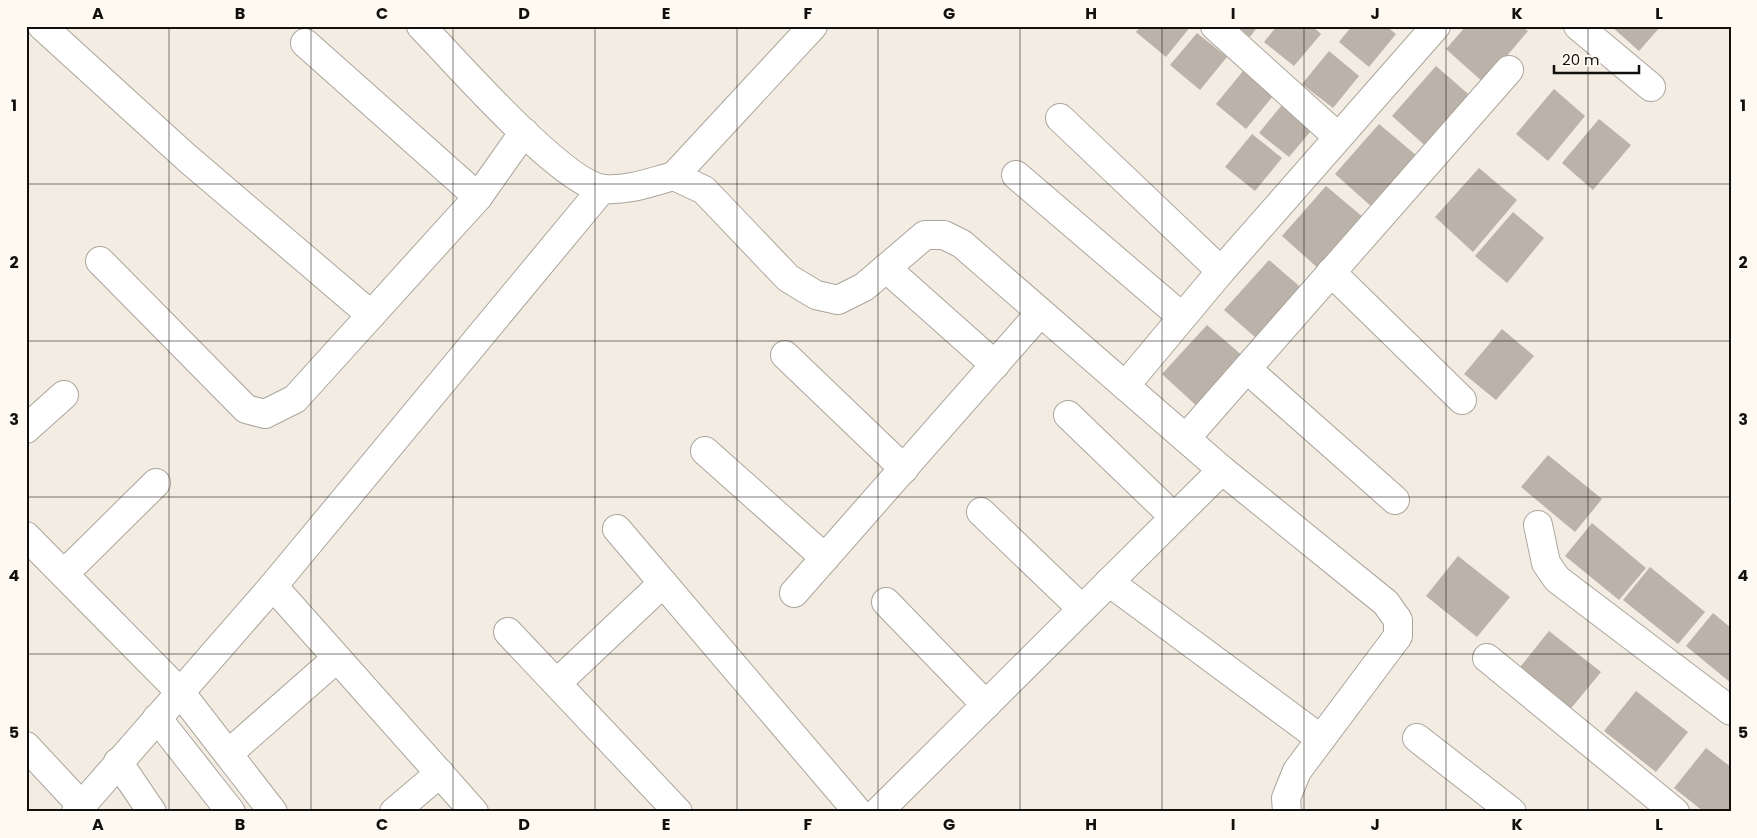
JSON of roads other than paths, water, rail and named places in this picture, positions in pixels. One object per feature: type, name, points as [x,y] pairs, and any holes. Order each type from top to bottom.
[{"type":"street","points":[[42,26],[187,158],[371,315]]},
{"type":"street","points":[[421,26],[524,132],[565,170],[602,189],[631,188],[674,176],[813,26]]},
{"type":"street","points":[[1215,26],[1338,137]]},
{"type":"street","points":[[1578,26],[1651,87]]},
{"type":"street","points":[[1125,386],[1221,271],[1338,137],[1421,31]]},
{"type":"street","points":[[305,43],[478,198]]},
{"type":"street","points":[[1186,438],[1508,70]]},
{"type":"street","points":[[1060,118],[1221,271]]},
{"type":"street","points":[[100,261],[246,408],[265,414],[294,399],[478,198],[524,132]]},
{"type":"street","points":[[1016,174],[1182,317]]},
{"type":"street","points":[[674,176],[704,190],[788,278],[816,295],[838,300],[864,287],[925,235],[944,235],[962,244],[1222,470],[1386,603],[1398,620],[1398,636],[1297,771],[1286,798],[1287,812]]},
{"type":"street","points":[[26,746],[78,808],[273,586],[602,189]]},
{"type":"street","points":[[886,268],[995,365]]},
{"type":"street","points":[[1331,272],[1462,400]]},
{"type":"street","points":[[794,593],[1040,313]]},
{"type":"street","points":[[785,354],[904,469]]},
{"type":"street","points":[[1247,369],[1395,500]]},
{"type":"street","points":[[26,429],[64,395]]},
{"type":"street","points":[[1068,414],[1174,517]]},
{"type":"street","points":[[704,451],[825,558]]},
{"type":"street","points":[[878,812],[1222,470]]},
{"type":"street","points":[[64,574],[156,483]]},
{"type":"street","points":[[981,512],[1082,608]]},
{"type":"street","points":[[1538,525],[1546,563],[1557,579],[1731,711]]},
{"type":"street","points":[[617,529],[858,812]]},
{"type":"street","points":[[26,536],[180,692],[273,812]]},
{"type":"street","points":[[1109,582],[1321,739]]},
{"type":"street","points":[[557,683],[663,583]]},
{"type":"street","points":[[273,586],[474,812]]},
{"type":"street","points":[[886,602],[986,704]]},
{"type":"street","points":[[508,632],[678,812]]},
{"type":"street","points":[[228,754],[337,658]]},
{"type":"street","points":[[1487,658],[1675,812]]},
{"type":"street","points":[[157,718],[232,812]]},
{"type":"street","points":[[1417,738],[1512,812]]},
{"type":"street","points":[[118,762],[152,812]]},
{"type":"street","points":[[394,812],[440,773]]}]
